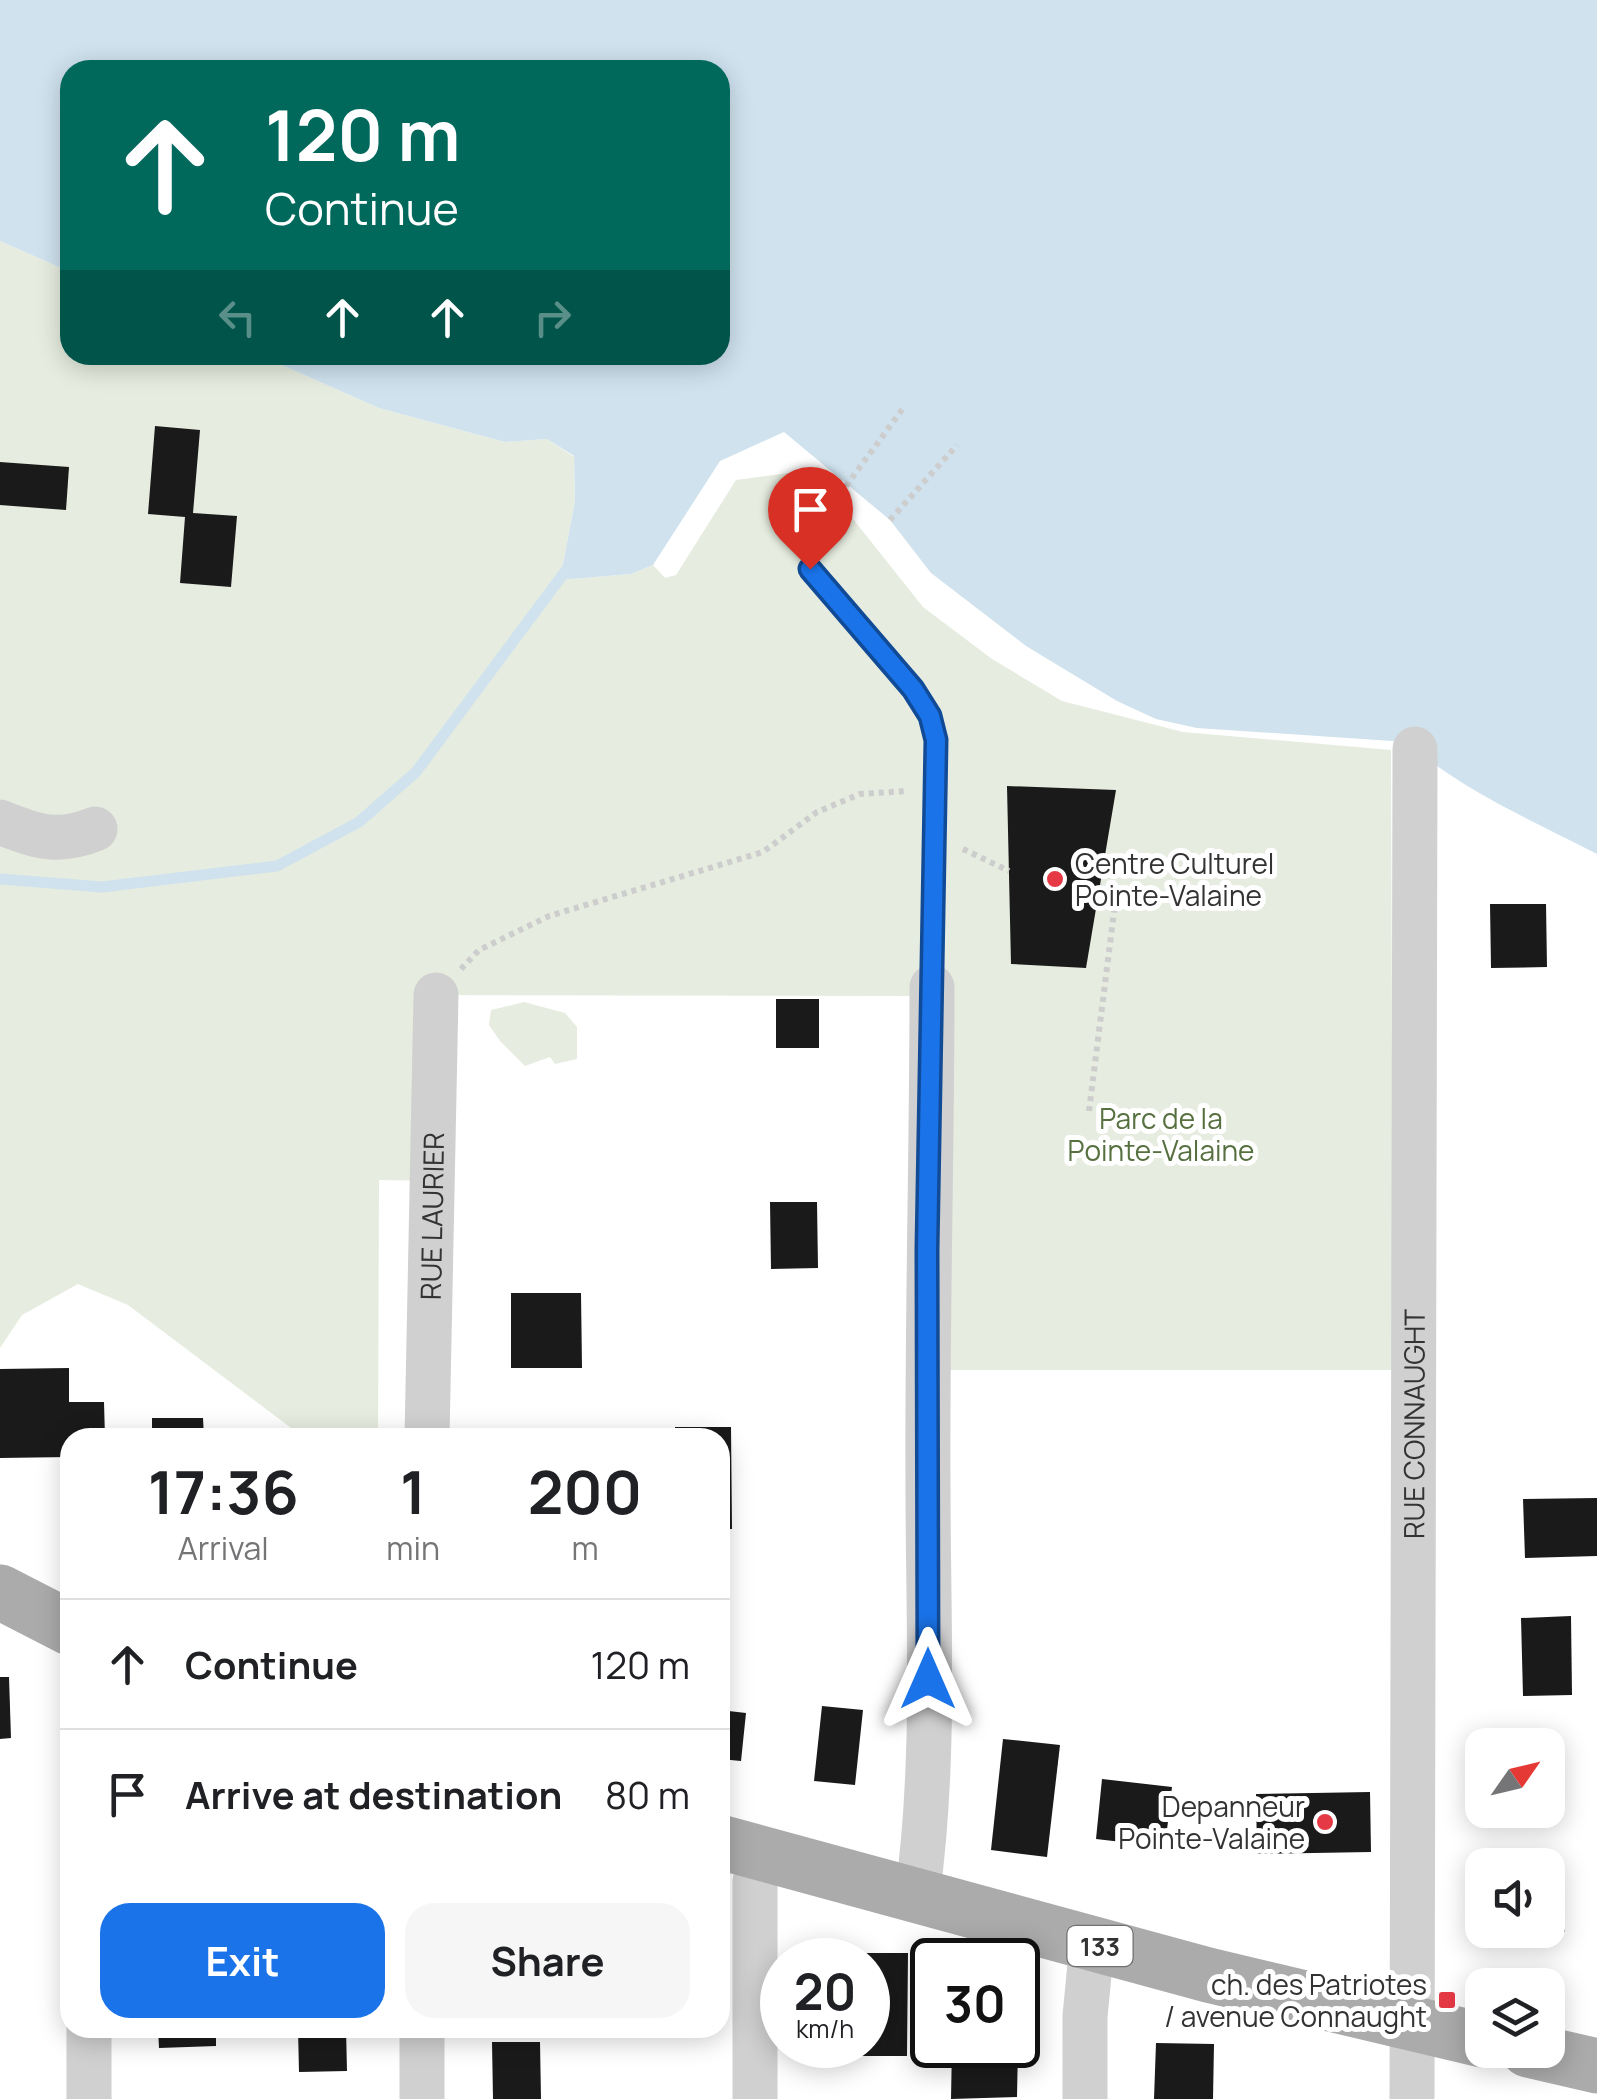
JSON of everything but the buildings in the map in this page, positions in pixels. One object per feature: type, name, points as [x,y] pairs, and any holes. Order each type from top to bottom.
[{"type":"main road","points":[[0,1592],[60,1623]]},
{"type":"main road","name":"133","points":[[741,1848],[1092,1944],[1465,2036]]},
{"type":"main road","points":[[1565,2059],[1597,2066]]},
{"type":"street","name":"RUE CONNAUGHT","points":[[1412,2099],[1415,749]]},
{"type":"street","points":[[0,822],[41,836],[70,839],[96,828]]},
{"type":"street","points":[[917,1897],[928,1757],[927,1249],[932,986]]},
{"type":"street","name":"RUE LAURIER","points":[[427,1428],[436,995]]},
{"type":"street","points":[[741,1848],[755,1882],[755,2099]]},
{"type":"street","points":[[1085,2099],[1085,2016],[1092,1944]]},
{"type":"street","points":[[89,2038],[89,2099]]},
{"type":"street","points":[[422,2038],[422,2099]]},
{"type":"lane","points":[[810,569],[913,689],[930,716],[936,740],[932,986]]},
{"type":"path","points":[[846,486],[904,406]]},
{"type":"path","points":[[890,520],[957,445]]},
{"type":"path","points":[[436,995],[479,950],[549,916],[763,852],[816,812],[860,794],[935,788]]},
{"type":"path","points":[[934,836],[1008,871]]},
{"type":"path","points":[[1089,1112],[1117,888],[1100,887]]},
{"type":"green space","name":"Parc de la Pointe-Valaine","points":[[0,241],[60,268],[60,365],[282,365],[379,408],[505,442],[547,439],[574,457],[575,501],[560,580],[631,574],[653,565],[665,578],[676,575],[736,480],[789,473],[853,519],[923,607],[992,659],[1062,701],[1183,732],[1391,750],[1393,1370],[924,1370],[931,996],[437,995],[433,1181],[379,1180],[378,1428],[291,1428],[128,1305],[78,1284],[22,1315],[0,1348]]},
{"type":"green space","points":[[524,1002],[565,1013],[577,1027],[577,1059],[555,1064],[550,1057],[525,1066],[500,1041],[489,1025],[491,1010]]},
{"type":"water","points":[[0,0],[1597,0],[1597,854],[1474,790],[1407,742],[1197,728],[1156,719],[1117,701],[1026,646],[931,573],[890,520],[784,432],[720,461],[653,565],[631,574],[560,580],[575,501],[574,456],[547,439],[505,442],[379,408],[282,365],[730,365],[730,60],[60,60],[60,268],[0,241]]},
{"type":"waterway","points":[[0,879],[102,887],[277,866],[359,822],[416,772],[567,569]]},
{"type":"place","name":"Centre Culturel Pointe-Valaine","points":[[1055,879]]},
{"type":"place","name":"Depanneur Pointe-Valaine","points":[[1325,1822]]},
{"type":"place","name":"ch. des Patriotes / avenue Connaught","points":[[1447,2000]]},
{"type":"route","points":[[810,569],[913,689],[930,716],[936,740],[927,1249],[928,1679]]}]
